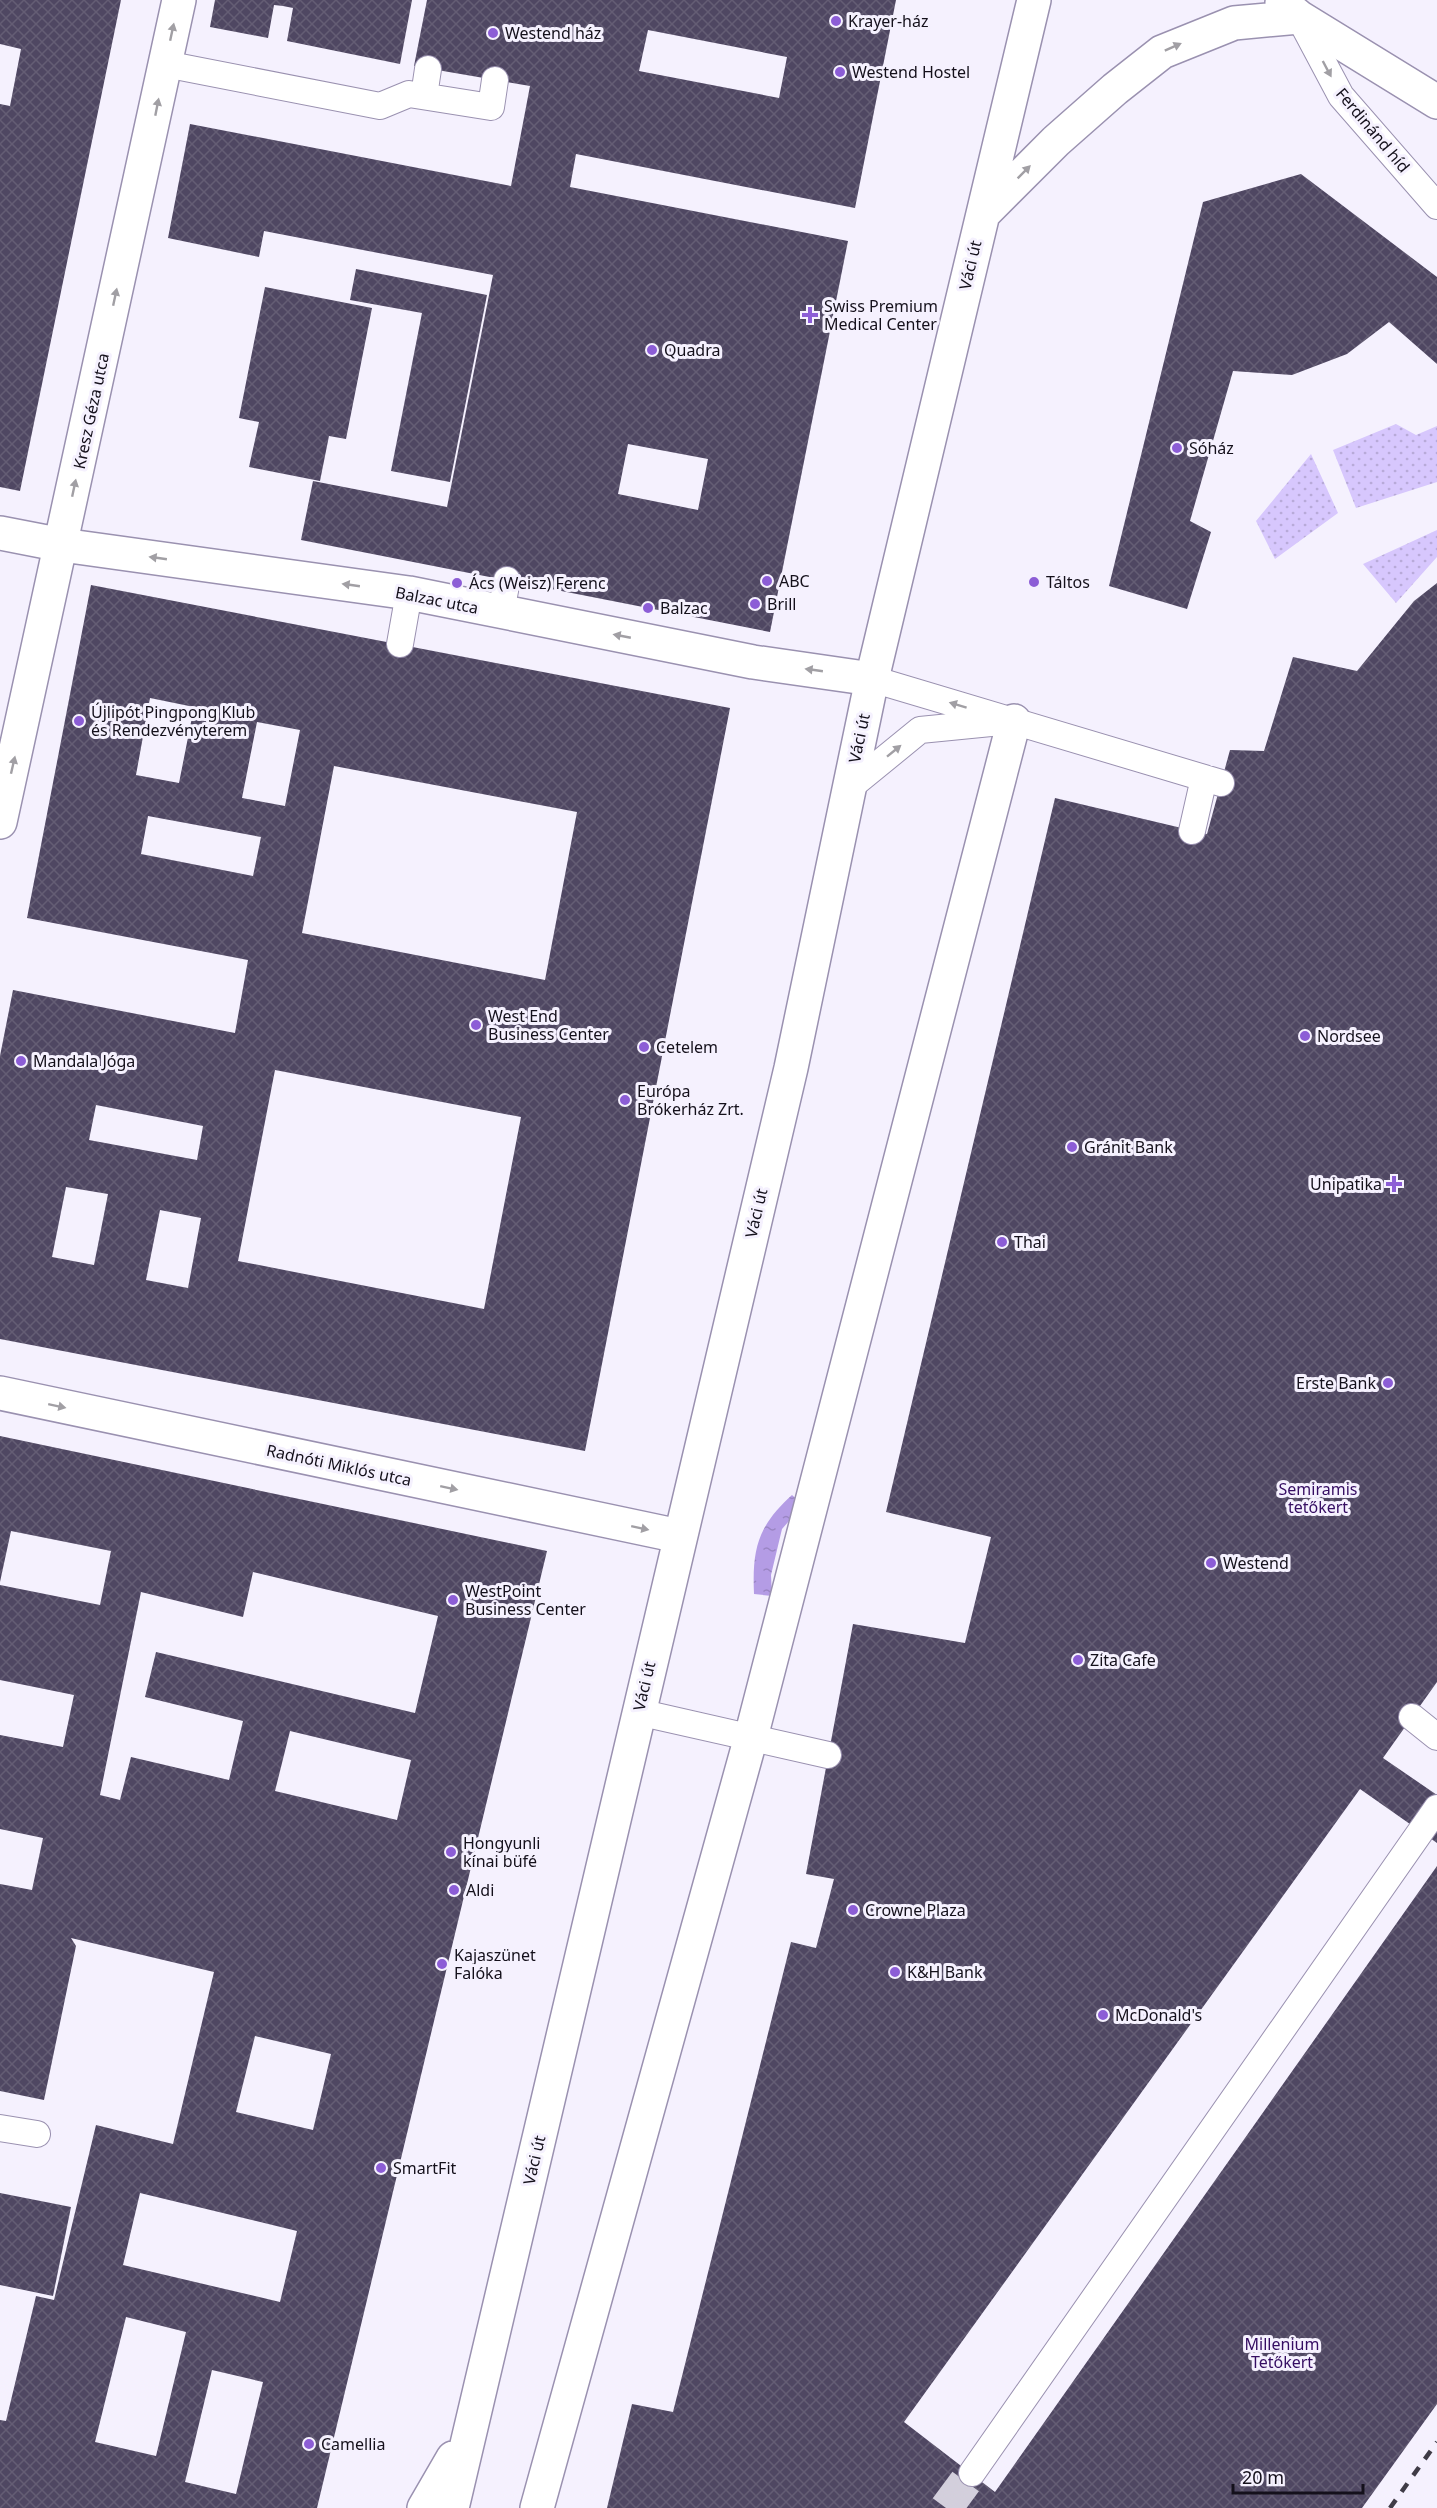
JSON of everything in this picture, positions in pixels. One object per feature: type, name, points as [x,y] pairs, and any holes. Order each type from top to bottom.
[{"type":"street","name":"Kresz Géza utca","points":[[0,822],[179,0]]},
{"type":"street","name":"Váci út","points":[[452,2508],[790,1068],[872,679],[1034,0]]},
{"type":"street","points":[[983,214],[1056,141],[1114,89],[1162,52],[1234,23],[1289,9],[1437,102]]},
{"type":"street","name":"Balzac utca","points":[[0,532],[62,545],[409,593],[504,596],[753,662],[872,679]]},
{"type":"street","points":[[537,2508],[751,1737],[1014,721]]},
{"type":"street","name":"Radnóti Miklós utca","points":[[0,1394],[679,1536]]},
{"type":"street","name":"Váci út","points":[[423,2508],[472,2425]]},
{"type":"street","name":"Váci út","points":[[472,2425],[475,2508]]},
{"type":"lane","name":"Ferdinánd híd","points":[[1289,9],[1341,96],[1437,207]]},
{"type":"lane","points":[[165,64],[380,106],[409,94],[491,107],[495,80]]},
{"type":"lane","points":[[424,96],[428,69]]},
{"type":"lane","points":[[399,644],[409,593]]},
{"type":"lane","points":[[872,679],[1213,781],[1192,831]]},
{"type":"lane","points":[[849,788],[920,730],[1014,721]]},
{"type":"lane","points":[[638,1712],[828,1755]]},
{"type":"lane","points":[[1412,1717],[1437,1737]]},
{"type":"lane","points":[[972,2473],[1437,1808]]},
{"type":"lane","points":[[0,2128],[37,2133]]},
{"type":"shaded area","points":[[1396,424],[1416,435],[1437,426],[1437,482],[1356,508],[1333,450]]},
{"type":"shaded area","points":[[1311,454],[1338,513],[1275,559],[1256,521]]},
{"type":"shaded area","points":[[1437,530],[1437,557],[1396,603],[1363,564]]},
{"type":"water","points":[[792,1495],[803,1505],[782,1529],[771,1575],[772,1596],[754,1594],[754,1563],[760,1539],[771,1517]]},
{"type":"building","points":[[0,0],[121,0],[20,491],[0,487],[0,104],[10,106],[21,49],[0,44]]},
{"type":"building","points":[[215,0],[412,0],[400,64],[287,41],[293,8],[283,6],[274,5],[268,38],[210,27]]},
{"type":"building","points":[[427,0],[896,0],[855,208],[576,154],[570,187],[848,241],[770,632],[301,540],[313,481],[447,507],[493,275],[264,231],[259,257],[168,238],[190,124],[511,186],[530,86],[414,66]],"holes":[[[648,30],[787,57],[779,98],[639,71]],[[628,444],[708,459],[698,510],[618,494]]]},
{"type":"building","name":"Sóház","points":[[1301,174],[1437,277],[1437,364],[1389,322],[1347,354],[1292,375],[1233,371],[1190,521],[1211,532],[1187,609],[1109,586],[1203,202]]},
{"type":"building","points":[[356,269],[487,295],[450,482],[391,471],[422,313],[350,300]]},
{"type":"building","points":[[265,287],[372,308],[346,439],[329,436],[320,481],[249,467],[259,422],[239,418]]},
{"type":"building","name":"Westend","points":[[1437,583],[1437,1682],[1383,1758],[1437,1795],[1437,1843],[1360,1789],[904,2422],[995,2492],[1437,1866],[1437,2404],[1362,2508],[607,2508],[632,2404],[673,2412],[791,1942],[816,1948],[834,1879],[806,1874],[853,1624],[965,1643],[991,1537],[886,1512],[1055,798],[1207,834],[1230,750],[1264,751],[1293,657],[1357,671],[1414,601]]},
{"type":"building","points":[[91,585],[730,708],[585,1451],[0,1339],[0,1056],[13,990],[235,1033],[248,960],[27,918]],"holes":[[[150,698],[194,707],[179,783],[136,775]],[[257,722],[300,730],[285,806],[242,798]],[[334,766],[577,812],[545,980],[302,933]],[[148,816],[261,837],[253,876],[141,854]],[[275,1070],[521,1117],[484,1309],[238,1261]],[[96,1105],[203,1126],[197,1160],[89,1140]],[[66,1187],[108,1194],[94,1265],[52,1257]],[[160,1210],[201,1218],[188,1288],[146,1280]]]},
{"type":"building","points":[[0,1436],[547,1551],[317,2508],[0,2508],[0,2420],[6,2421],[36,2296],[54,2300],[96,2125],[173,2144],[214,1972],[71,1938],[76,1946],[44,2100],[0,2091],[0,1884],[32,1890],[43,1838],[0,1829],[0,1735],[63,1747],[74,1695],[0,1680],[0,1585],[100,1605],[111,1551],[11,1531],[0,1582]],"holes":[[[253,1572],[438,1616],[415,1713],[156,1652],[145,1697],[243,1721],[229,1780],[131,1757],[120,1800],[100,1795],[141,1592],[243,1617]],[[290,1731],[411,1760],[397,1820],[275,1791]],[[255,2036],[331,2054],[313,2130],[236,2112]],[[140,2193],[297,2231],[280,2302],[123,2265]],[[126,2317],[186,2332],[156,2456],[95,2442]],[[212,2370],[263,2382],[236,2494],[185,2482]]]},
{"type":"building","points":[[0,2193],[71,2207],[53,2296],[0,2285]]},
{"type":"tunnel","points":[[946,2508],[972,2473]]},
{"type":"railway","points":[[1390,2508],[1437,2442]]},
{"type":"place","name":"Krayer-ház","points":[[836,21]]},
{"type":"place","name":"Westend ház","points":[[493,33]]},
{"type":"place","name":"Westend Hostel","points":[[840,72]]},
{"type":"place","name":"Swiss Premium Medical Center","points":[[810,315]]},
{"type":"place","name":"Quadra","points":[[652,350]]},
{"type":"place","name":"Sóház","points":[[1177,448]]},
{"type":"place","name":"ABC","points":[[767,581]]},
{"type":"place","name":"Táltos","points":[[1034,582]]},
{"type":"place","name":"Ács (Weisz) Ferenc","points":[[457,583]]},
{"type":"place","name":"Brill","points":[[755,604]]},
{"type":"place","name":"Balzac","points":[[648,608]]},
{"type":"place","name":"Újlipót Pingpong Klub és Rendezvényterem","points":[[79,721]]},
{"type":"place","name":"West End Business Center","points":[[476,1025]]},
{"type":"place","name":"Nordsee","points":[[1305,1036]]},
{"type":"place","name":"Cetelem","points":[[644,1047]]},
{"type":"place","name":"Mandala Jóga","points":[[21,1061]]},
{"type":"place","name":"Európa Brókerház Zrt.","points":[[625,1100]]},
{"type":"place","name":"Gránit Bank","points":[[1072,1147]]},
{"type":"place","name":"Unipatika","points":[[1394,1184]]},
{"type":"place","name":"Thai","points":[[1002,1242]]},
{"type":"place","name":"Erste Bank","points":[[1388,1383]]},
{"type":"place","name":"Westend","points":[[1211,1563]]},
{"type":"place","name":"WestPoint Business Center","points":[[453,1600]]},
{"type":"place","name":"Zita Cafe","points":[[1078,1660]]},
{"type":"place","name":"Hongyunli kínai büfé","points":[[451,1852]]},
{"type":"place","name":"Aldi","points":[[454,1890]]},
{"type":"place","name":"Crowne Plaza","points":[[853,1910]]},
{"type":"place","name":"Kajaszünet Falóka","points":[[442,1964]]},
{"type":"place","name":"K&H Bank","points":[[895,1972]]},
{"type":"place","name":"McDonald's","points":[[1103,2015]]},
{"type":"place","name":"SmartFit","points":[[381,2168]]},
{"type":"place","name":"Camellia","points":[[309,2444]]},
{"type":"park label","name":"Semiramis tetőkert","points":[[1318,1498]]},
{"type":"park label","name":"Millenium Tetőkert","points":[[1282,2353]]}]
